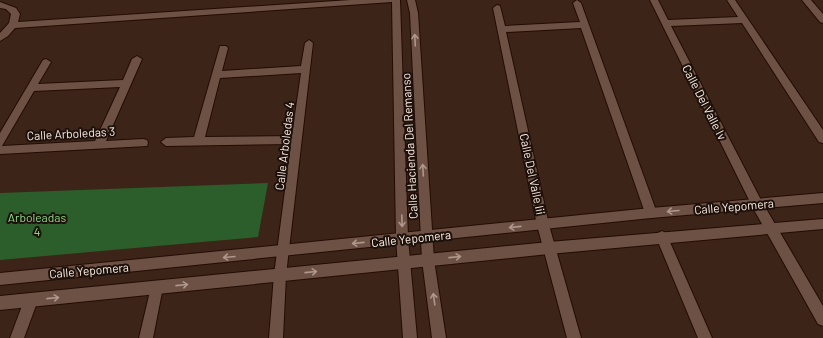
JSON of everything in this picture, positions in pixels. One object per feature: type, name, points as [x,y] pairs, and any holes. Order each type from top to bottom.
[{"type":"street","points":[[14,25],[391,0]]},
{"type":"street","name":"Calle Hacienda Del Remanso","points":[[396,0],[402,238],[410,338]]},
{"type":"street","name":"Calle Hacienda Del Remanso","points":[[411,0],[414,13],[428,260],[439,338]]},
{"type":"street","name":"Calle Del Valle Iv","points":[[654,0],[756,204],[771,229]]},
{"type":"street","points":[[731,0],[823,139]]},
{"type":"street","points":[[577,3],[651,213]]},
{"type":"street","points":[[809,3],[823,6]]},
{"type":"street","points":[[809,3],[823,20]]},
{"type":"street","points":[[0,5],[12,9],[16,13],[14,25],[0,38]]},
{"type":"street","name":"Calle Del Valle Iii","points":[[497,8],[543,224],[574,338]]},
{"type":"street","points":[[666,23],[744,20]]},
{"type":"street","points":[[502,29],[585,26]]},
{"type":"street","name":"Calle Arboledas 4","points":[[276,338],[280,275],[309,43]]},
{"type":"street","points":[[198,142],[223,48]]},
{"type":"street","points":[[99,144],[137,59]]},
{"type":"street","name":"Calle Arboledas 3","points":[[0,142],[46,62]]},
{"type":"street","points":[[215,75],[306,69]]},
{"type":"street","points":[[31,88],[126,83]]},
{"type":"street","points":[[166,142],[298,140]]},
{"type":"street","name":"Calle Arboledas 3","points":[[0,150],[143,143]]},
{"type":"street","name":"Calle Yepomera","points":[[0,279],[283,252],[402,238],[651,213],[823,198]]},
{"type":"street","name":"Calle Yepomera","points":[[0,303],[662,237],[823,224]]},
{"type":"street","points":[[771,229],[823,319]]},
{"type":"street","points":[[662,237],[705,338]]},
{"type":"street","points":[[146,338],[157,287]]},
{"type":"street","points":[[18,338],[31,300]]},
{"type":"green space","name":"Arboleadas 4","points":[[268,183],[258,237],[0,260],[0,193]]}]
